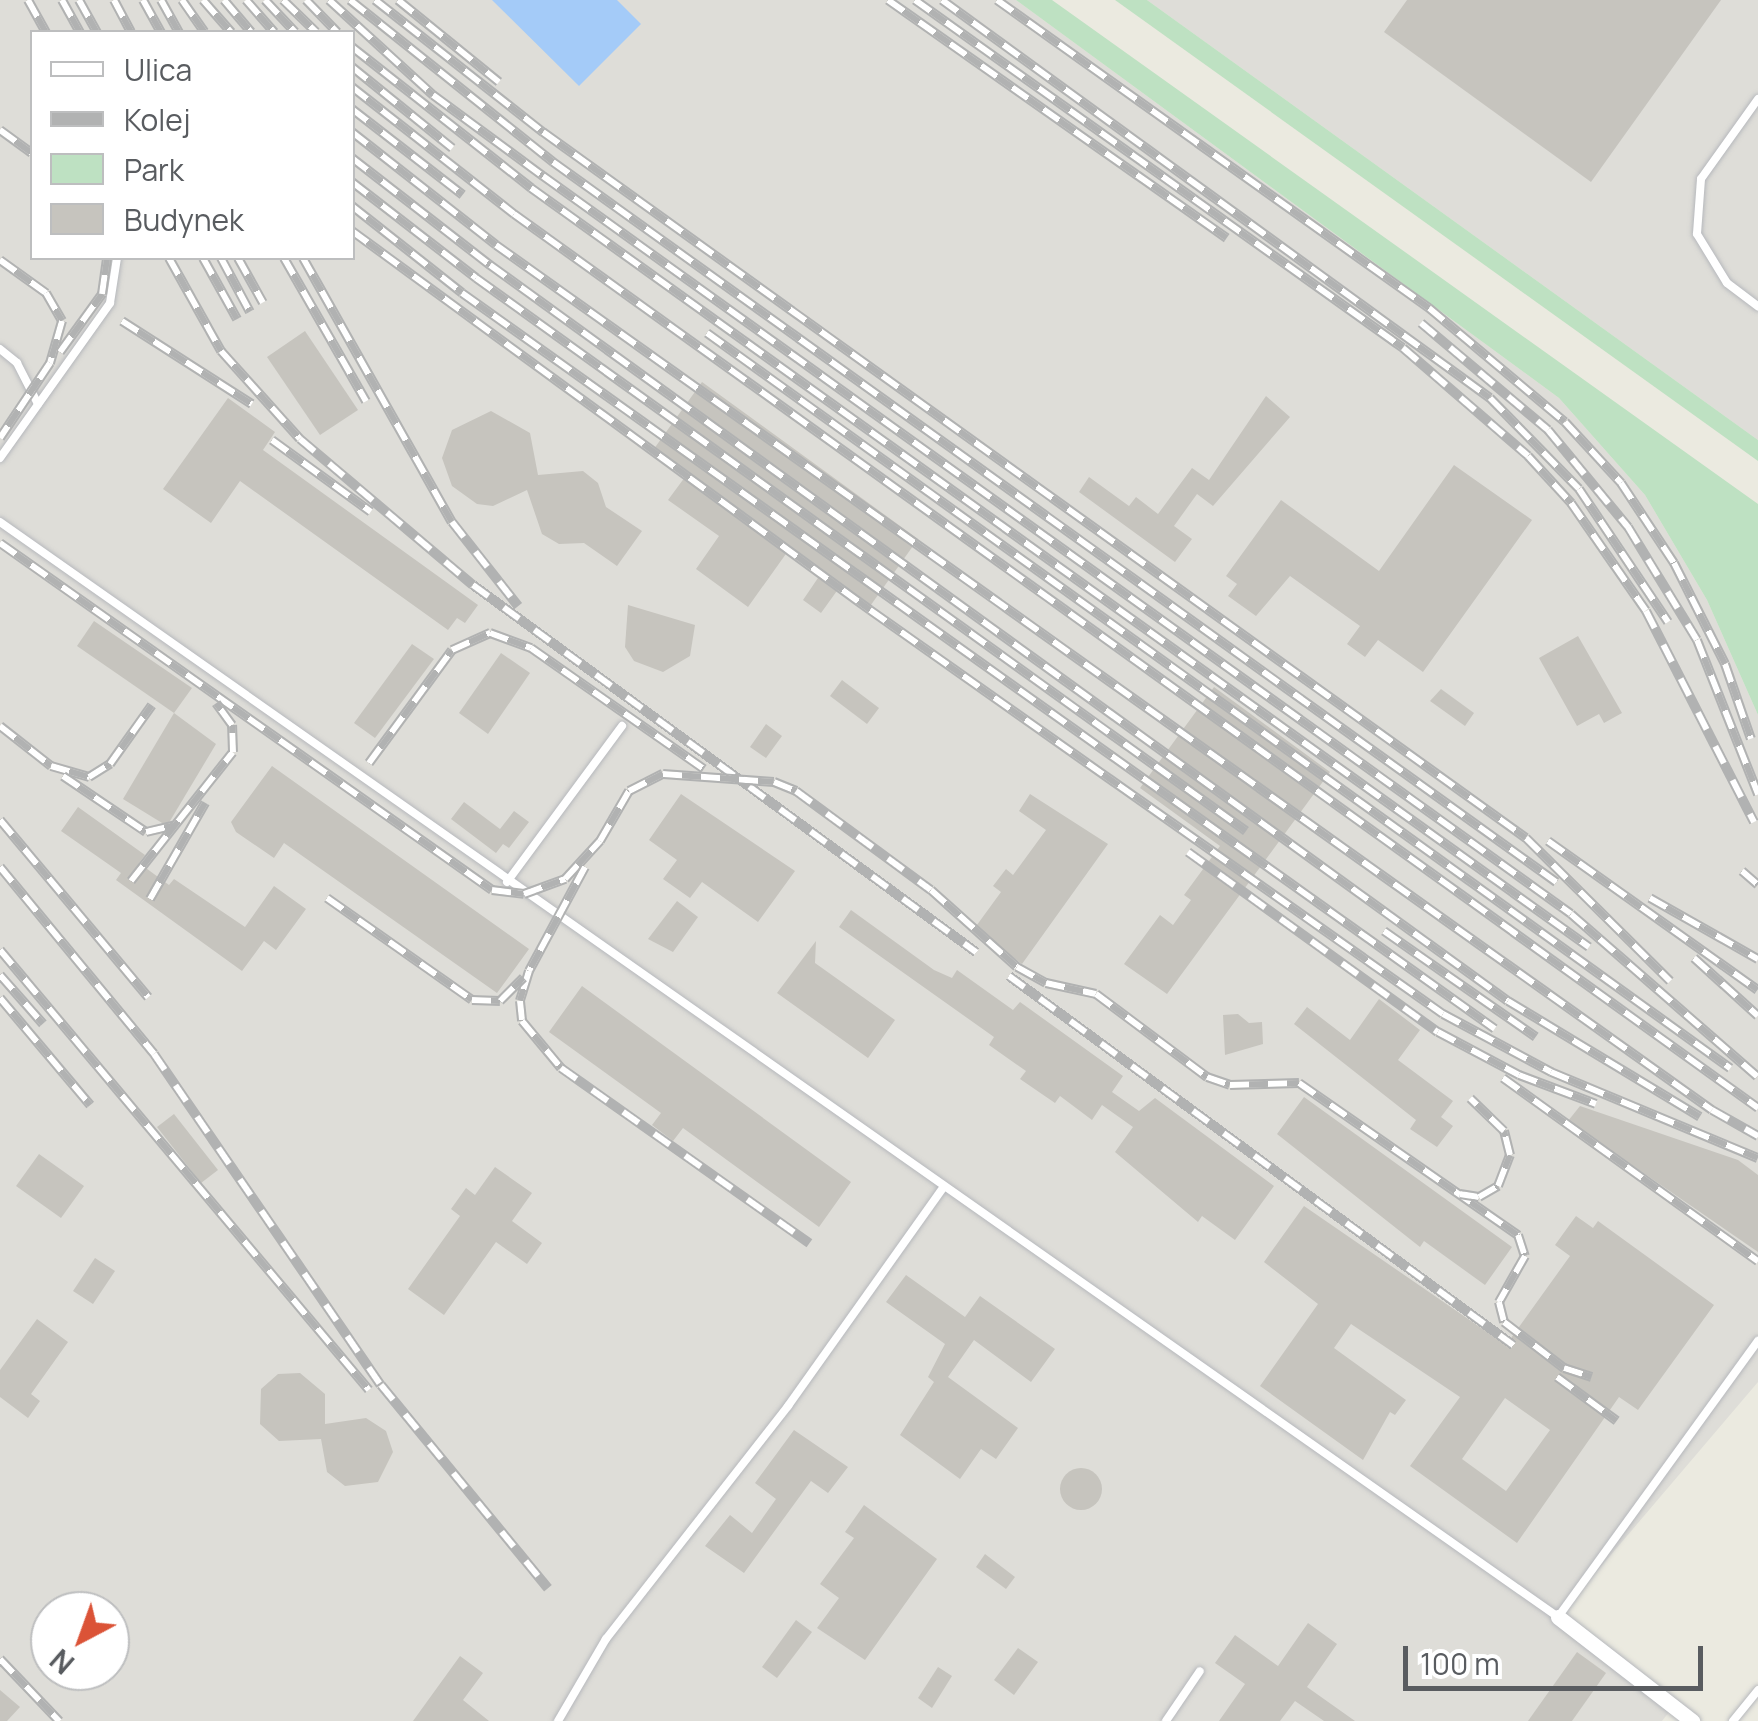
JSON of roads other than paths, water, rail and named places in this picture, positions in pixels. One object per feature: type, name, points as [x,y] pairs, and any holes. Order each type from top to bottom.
[{"type":"street","points":[[1558,1618],[1692,1721]]},
{"type":"lane","points":[[1758,99],[1701,179],[1697,234],[1726,283],[1758,306]]},
{"type":"lane","points":[[0,458],[110,303],[117,260]]},
{"type":"lane","points":[[0,349],[17,363],[38,404]]},
{"type":"lane","points":[[0,522],[942,1189],[1558,1618],[1758,1342]]},
{"type":"lane","points":[[507,882],[622,726]]},
{"type":"lane","points":[[558,1721],[606,1639],[788,1406],[942,1189]]},
{"type":"lane","points":[[1166,1721],[1200,1670]]},
{"type":"lane","points":[[1734,1721],[1758,1690]]},
{"type":"water","points":[[492,0],[617,0],[641,24],[579,86]]},
{"type":"railway","points":[[28,0],[45,30]]},
{"type":"railway","points":[[62,0],[79,30]]},
{"type":"railway","points":[[79,0],[96,30]]},
{"type":"railway","points":[[114,0],[130,30]]},
{"type":"railway","points":[[143,0],[160,30]]},
{"type":"railway","points":[[161,0],[178,30]]},
{"type":"railway","points":[[182,0],[203,30]]},
{"type":"railway","points":[[203,0],[229,30]]},
{"type":"railway","points":[[224,0],[249,30]]},
{"type":"railway","points":[[246,0],[272,30]]},
{"type":"railway","points":[[265,0],[293,30]]},
{"type":"railway","points":[[283,0],[314,30]]},
{"type":"railway","points":[[306,0],[335,30]]},
{"type":"railway","points":[[329,0],[433,95],[543,176],[1571,914],[1757,1076]]},
{"type":"railway","points":[[350,0],[553,162],[1556,882]]},
{"type":"railway","points":[[375,0],[543,132],[1526,838],[1670,981]]},
{"type":"railway","points":[[398,0],[499,82]]},
{"type":"railway","points":[[888,0],[1227,238]]},
{"type":"railway","points":[[915,0],[1403,348],[1528,456],[1571,503],[1646,611],[1754,822]]},
{"type":"railway","points":[[942,0],[1490,398],[1579,489],[1668,622]]},
{"type":"railway","points":[[997,0],[1429,308],[1565,422],[1621,483],[1674,563],[1725,664],[1751,739]]},
{"type":"railway","points":[[355,49],[531,188],[1589,947]]},
{"type":"railway","points":[[355,69],[452,148]]},
{"type":"railway","points":[[355,89],[514,214],[1758,1108]]},
{"type":"railway","points":[[355,111],[463,195]]},
{"type":"railway","points":[[0,130],[30,152]]},
{"type":"railway","points":[[355,134],[496,245],[1712,1110],[1758,1136]]},
{"type":"railway","points":[[355,160],[490,265],[1508,1001],[1700,1117]]},
{"type":"railway","points":[[355,184],[476,278],[1246,831]]},
{"type":"railway","points":[[355,208],[462,293],[1495,1029]]},
{"type":"railway","points":[[355,233],[870,610],[1443,1014],[1551,1072],[1758,1158]]},
{"type":"railway","points":[[0,260],[46,293],[62,321],[50,363],[0,438]]},
{"type":"railway","points":[[60,352],[102,294],[107,260]]},
{"type":"railway","points":[[170,260],[221,351],[300,439],[473,585],[976,952]]},
{"type":"railway","points":[[204,260],[237,319]]},
{"type":"railway","points":[[222,260],[250,312]]},
{"type":"railway","points":[[239,260],[263,303]]},
{"type":"railway","points":[[285,260],[366,401]]},
{"type":"railway","points":[[304,260],[452,522],[518,606]]},
{"type":"railway","points":[[122,321],[252,404]]},
{"type":"railway","points":[[1421,323],[1548,430],[1628,527],[1697,640],[1758,794]]},
{"type":"railway","points":[[707,333],[1730,1068]]},
{"type":"railway","points":[[272,440],[371,512]]},
{"type":"railway","points":[[0,543],[492,890],[524,894],[565,879],[600,841],[629,791],[663,774],[774,782],[796,791],[931,890],[1017,967],[1046,983],[1096,994],[1207,1077],[1230,1085],[1299,1083],[1518,1235],[1525,1256],[1499,1302],[1504,1322],[1564,1368],[1592,1377]]},
{"type":"railway","points":[[369,763],[452,650],[490,633],[531,648],[704,769]]},
{"type":"railway","points":[[131,881],[233,752],[232,725],[216,703]]},
{"type":"railway","points":[[0,726],[51,766],[89,777],[110,764],[152,705]]},
{"type":"railway","points":[[63,776],[146,832],[173,826]]},
{"type":"railway","points":[[150,899],[205,803]]},
{"type":"railway","points":[[0,820],[148,997]]},
{"type":"railway","points":[[1548,841],[1758,990]]},
{"type":"railway","points":[[1188,852],[1438,1032],[1519,1075],[1596,1104]]},
{"type":"railway","points":[[0,867],[154,1054],[381,1385],[548,1588]]},
{"type":"railway","points":[[585,867],[529,971],[520,1001],[522,1021],[561,1068],[809,1243]]},
{"type":"railway","points":[[1742,871],[1758,885]]},
{"type":"railway","points":[[327,898],[472,1000],[500,1001],[523,978]]},
{"type":"railway","points":[[1650,898],[1758,959]]},
{"type":"railway","points":[[1384,931],[1536,1037]]},
{"type":"railway","points":[[0,950],[369,1390]]},
{"type":"railway","points":[[1694,958],[1758,1016]]},
{"type":"railway","points":[[0,975],[43,1024]]},
{"type":"railway","points":[[1009,976],[1513,1345]]},
{"type":"railway","points":[[0,998],[90,1105]]},
{"type":"railway","points":[[1503,1078],[1758,1261]]},
{"type":"railway","points":[[1460,1194],[1479,1197],[1498,1186],[1510,1155],[1504,1131],[1470,1098]]},
{"type":"railway","points":[[1557,1377],[1617,1421]]},
{"type":"railway","points":[[0,1659],[59,1721]]}]
